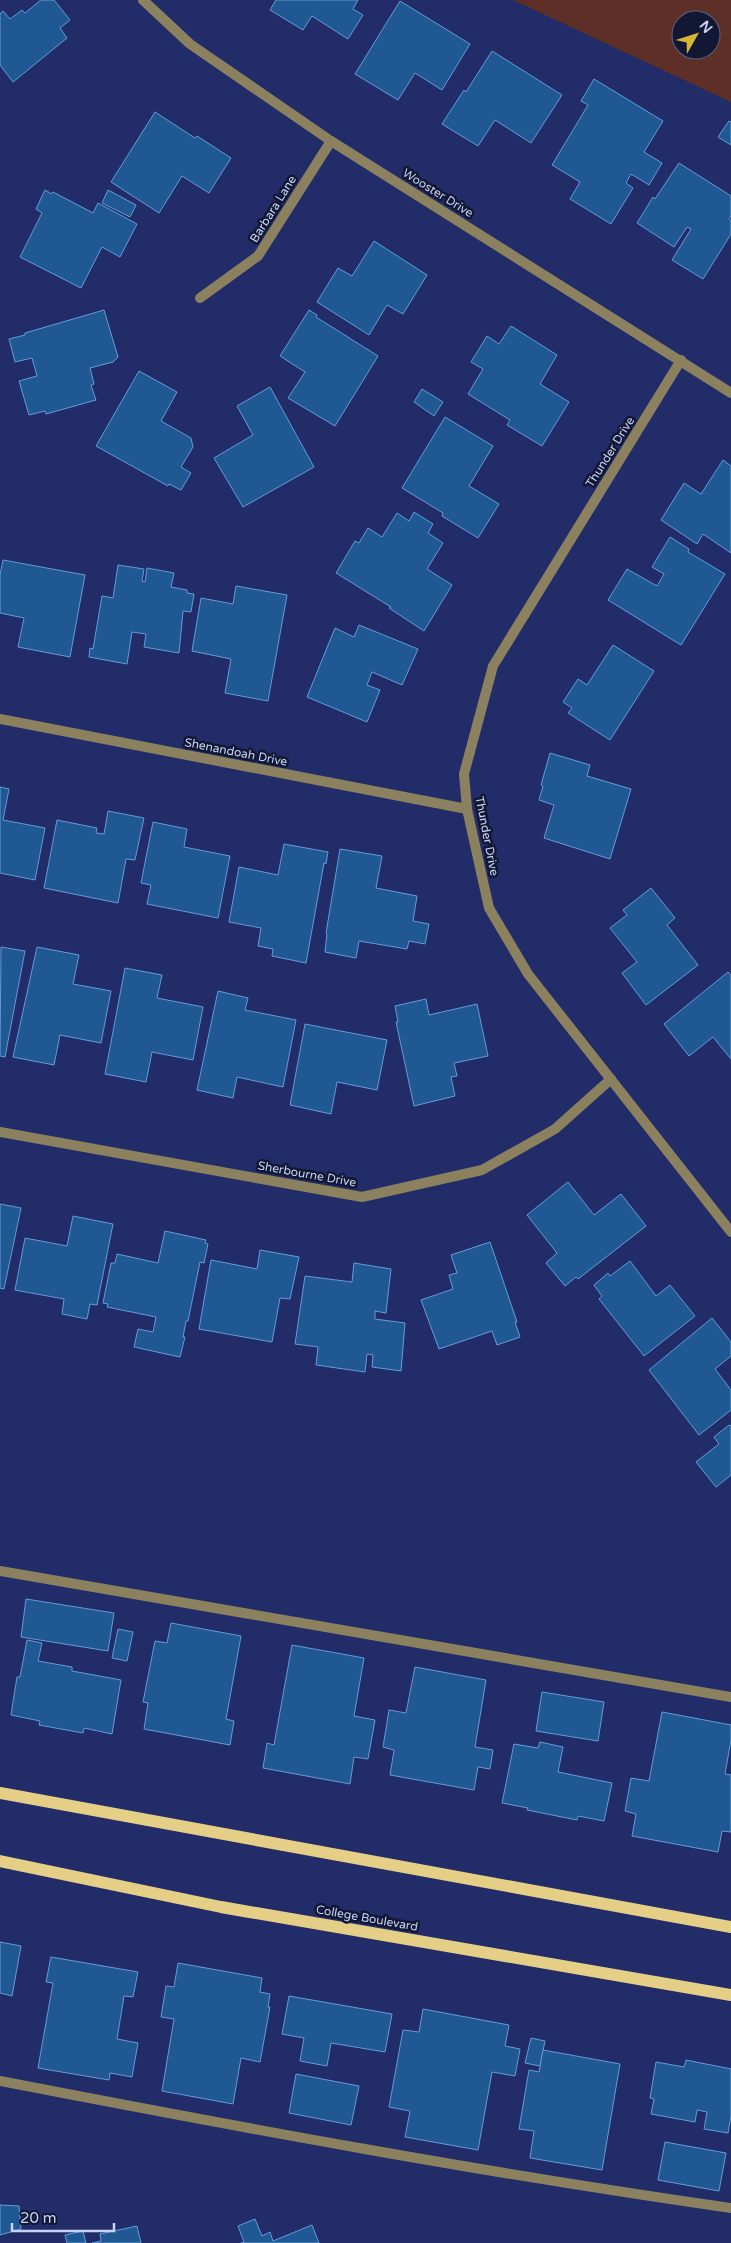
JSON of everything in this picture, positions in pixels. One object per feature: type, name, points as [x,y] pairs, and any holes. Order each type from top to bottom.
[{"type":"main road","points":[[0,1793],[731,1927]]},
{"type":"main road","name":"College Boulevard","points":[[0,1860],[221,1907],[731,1995]]},
{"type":"street","name":"Wooster Drive","points":[[143,0],[190,44],[331,141],[731,393]]},
{"type":"street","name":"Barbara Lane","points":[[200,298],[258,256],[331,141]]},
{"type":"street","name":"Thunder Drive","points":[[681,360],[493,666],[464,774],[467,809],[489,908],[528,974],[731,1232]]},
{"type":"street","name":"Shenandoah Drive","points":[[0,719],[467,809]]},
{"type":"street","name":"Sherbourne Drive","points":[[0,1132],[362,1197],[482,1170],[555,1129],[611,1079]]},
{"type":"street","points":[[0,1571],[731,1696]]},
{"type":"street","points":[[0,2081],[321,2142],[574,2186],[731,2208]]},
{"type":"shaded area","points":[[513,0],[731,0],[731,102]]},
{"type":"building","points":[[41,0],[54,0],[70,20],[60,28],[67,38],[13,82],[0,65],[0,14],[3,11],[10,19],[22,10],[25,13]]},
{"type":"building","points":[[276,0],[358,0],[353,9],[363,15],[348,39],[312,16],[303,30],[270,10]]},
{"type":"building","points":[[400,1],[470,44],[442,90],[415,73],[398,100],[355,74]]},
{"type":"building","points":[[492,51],[562,95],[531,143],[495,120],[478,146],[442,124],[464,90],[466,92]]},
{"type":"building","points":[[594,79],[663,121],[644,152],[662,163],[649,185],[631,174],[626,183],[633,188],[611,224],[570,199],[580,182],[552,165],[588,105],[581,101]]},
{"type":"building","points":[[155,112],[195,138],[197,136],[231,158],[209,193],[182,176],[159,213],[111,182]]},
{"type":"building","points":[[729,121],[731,122],[731,145],[718,137]]},
{"type":"building","points":[[679,163],[731,196],[731,216],[729,219],[731,221],[731,234],[703,279],[672,260],[691,229],[687,227],[674,247],[637,223],[653,197],[655,199]]},
{"type":"building","points":[[45,190],[52,194],[53,192],[93,213],[98,203],[137,224],[120,257],[102,247],[81,288],[20,257],[42,213],[36,209]]},
{"type":"building","points":[[108,190],[136,205],[130,217],[102,203]]},
{"type":"building","points":[[374,241],[427,275],[403,314],[387,305],[369,335],[317,302],[338,268],[352,276]]},
{"type":"building","points":[[104,310],[118,357],[113,362],[90,368],[94,384],[91,385],[96,400],[46,414],[45,411],[29,415],[19,381],[37,376],[32,358],[15,362],[9,339]]},
{"type":"building","points":[[309,310],[317,315],[316,317],[378,356],[335,426],[288,398],[305,372],[280,356]]},
{"type":"building","points":[[511,326],[557,355],[540,384],[569,402],[542,446],[507,425],[510,420],[468,394],[483,369],[471,362],[487,336],[499,344]]},
{"type":"building","points":[[139,371],[177,392],[161,421],[191,438],[193,447],[181,467],[191,473],[181,490],[169,484],[168,486],[96,446]]},
{"type":"building","points":[[270,387],[314,467],[243,507],[214,458],[253,435],[237,406]]},
{"type":"building","points":[[422,389],[443,402],[434,416],[414,402]]},
{"type":"building","points":[[445,417],[493,446],[469,486],[499,504],[478,538],[442,516],[443,513],[402,488]]},
{"type":"building","points":[[723,460],[731,466],[731,553],[703,534],[697,544],[661,520],[684,483],[701,494]]},
{"type":"building","points":[[414,512],[433,524],[428,533],[443,543],[427,569],[452,585],[424,631],[389,608],[391,607],[336,573],[355,541],[359,543],[368,528],[382,537],[397,513],[409,521]]},
{"type":"building","points":[[670,537],[689,549],[688,552],[725,574],[681,645],[608,600],[627,569],[657,586],[664,574],[652,567]]},
{"type":"building","points":[[3,560],[85,575],[70,657],[18,647],[24,618],[0,613],[0,575]]},
{"type":"building","points":[[118,565],[144,569],[142,581],[145,582],[147,568],[174,573],[171,587],[187,590],[187,593],[194,594],[191,612],[183,611],[179,653],[144,647],[146,634],[132,632],[127,664],[89,657],[90,648],[93,649],[102,596],[113,598]]},
{"type":"building","points":[[236,586],[287,595],[268,701],[225,693],[231,659],[192,651],[201,598],[233,604]]},
{"type":"building","points":[[359,625],[418,649],[402,685],[372,672],[367,685],[380,690],[367,722],[307,697],[335,628],[354,637]]},
{"type":"building","points":[[613,645],[654,671],[610,740],[568,713],[572,708],[563,702],[578,679],[587,685]]},
{"type":"building","points":[[550,753],[590,765],[587,776],[631,789],[610,859],[544,838],[554,805],[539,800]]},
{"type":"building","points":[[0,787],[9,789],[3,820],[45,828],[35,880],[0,873]]},
{"type":"building","points":[[108,811],[144,818],[135,860],[126,859],[118,903],[44,888],[57,820],[97,828],[96,833],[104,834]]},
{"type":"building","points":[[153,822],[187,829],[184,847],[230,856],[218,918],[147,904],[151,885],[141,883]]},
{"type":"building","points":[[284,844],[328,852],[326,864],[324,863],[306,963],[272,956],[273,949],[258,946],[261,928],[229,922],[239,867],[278,875]]},
{"type":"building","points":[[340,849],[382,856],[376,888],[417,896],[413,921],[429,924],[425,944],[409,941],[407,949],[359,941],[356,958],[325,952],[326,933]]},
{"type":"building","points":[[651,888],[675,918],[667,925],[698,965],[646,1005],[622,973],[637,962],[610,928],[627,915],[623,910]]},
{"type":"building","points":[[1,947],[25,951],[5,1057],[0,1056]]},
{"type":"building","points":[[37,947],[79,955],[73,984],[111,991],[101,1043],[60,1035],[54,1065],[13,1057]]},
{"type":"building","points":[[125,968],[162,975],[157,998],[203,1007],[193,1060],[152,1052],[146,1082],[105,1074]]},
{"type":"building","points":[[728,972],[731,975],[731,1059],[713,1037],[689,1056],[664,1024]]},
{"type":"building","points":[[218,991],[248,998],[245,1010],[296,1020],[283,1087],[237,1077],[233,1098],[197,1090]]},
{"type":"building","points":[[426,999],[429,1015],[477,1004],[488,1056],[454,1063],[457,1076],[451,1077],[455,1096],[414,1106],[396,1022],[398,1022],[395,1006]]},
{"type":"building","points":[[305,1024],[387,1040],[377,1090],[337,1082],[331,1114],[290,1105]]},
{"type":"building","points":[[568,1182],[594,1215],[621,1194],[646,1226],[578,1279],[576,1277],[565,1286],[546,1263],[557,1253],[527,1215]]},
{"type":"building","points":[[0,1204],[21,1208],[4,1289],[0,1288]]},
{"type":"building","points":[[73,1216],[113,1224],[97,1305],[90,1304],[87,1319],[62,1314],[64,1299],[15,1290],[25,1238],[67,1246]]},
{"type":"building","points":[[165,1231],[206,1240],[205,1243],[208,1244],[204,1263],[200,1262],[188,1321],[186,1321],[183,1337],[185,1337],[180,1357],[134,1347],[138,1329],[153,1332],[156,1317],[107,1307],[108,1304],[103,1303],[111,1263],[115,1263],[117,1254],[158,1263]]},
{"type":"building","points":[[490,1242],[517,1322],[515,1322],[520,1337],[497,1345],[492,1331],[439,1349],[421,1300],[453,1289],[449,1275],[457,1273],[451,1255]]},
{"type":"building","points":[[260,1250],[299,1257],[290,1299],[280,1298],[272,1342],[199,1329],[211,1260],[257,1269]]},
{"type":"building","points":[[630,1261],[656,1296],[670,1285],[695,1316],[644,1356],[599,1299],[602,1296],[594,1285],[608,1273],[610,1276]]},
{"type":"building","points":[[354,1263],[391,1269],[386,1313],[375,1311],[375,1319],[405,1323],[401,1371],[372,1367],[373,1355],[367,1354],[365,1372],[316,1365],[318,1347],[295,1344],[305,1276],[352,1282]]},
{"type":"building","points":[[712,1318],[731,1342],[731,1356],[715,1369],[731,1390],[731,1410],[699,1435],[649,1370]]},
{"type":"building","points":[[729,1425],[731,1426],[731,1475],[716,1487],[696,1462],[719,1444],[714,1437]]},
{"type":"building","points":[[26,1599],[114,1613],[108,1651],[21,1637]]},
{"type":"building","points":[[171,1623],[241,1636],[226,1719],[234,1721],[230,1745],[144,1729],[148,1703],[143,1702],[155,1641],[167,1643]]},
{"type":"building","points":[[118,1629],[133,1632],[127,1661],[112,1658]]},
{"type":"building","points":[[27,1640],[42,1643],[38,1661],[72,1667],[72,1671],[121,1680],[112,1734],[84,1728],[83,1733],[39,1725],[40,1721],[11,1715],[17,1677],[20,1677]]},
{"type":"building","points":[[292,1645],[364,1658],[354,1716],[375,1720],[368,1759],[354,1757],[350,1784],[263,1768],[267,1743],[274,1745]]},
{"type":"building","points":[[415,1667],[486,1680],[475,1747],[493,1750],[490,1769],[478,1767],[474,1790],[390,1775],[394,1750],[383,1747],[389,1710],[406,1713]]},
{"type":"building","points":[[542,1692],[604,1702],[598,1741],[536,1731]]},
{"type":"building","points":[[662,1712],[731,1725],[731,1740],[725,1774],[731,1775],[731,1832],[722,1831],[718,1852],[632,1836],[636,1814],[625,1811],[631,1778],[649,1781]]},
{"type":"building","points":[[540,1742],[563,1747],[558,1772],[612,1783],[604,1821],[578,1816],[577,1820],[502,1803],[514,1744],[538,1748]]},
{"type":"building","points":[[0,1942],[21,1946],[12,1996],[0,1993]]},
{"type":"building","points":[[51,1957],[138,1972],[133,1997],[124,1996],[117,2039],[138,2043],[132,2077],[110,2073],[109,2080],[38,2068],[53,1983],[46,1982]]},
{"type":"building","points":[[178,1963],[262,1978],[260,1992],[270,1994],[268,2007],[270,2007],[260,2062],[241,2058],[233,2104],[162,2091],[174,2019],[161,2017],[166,1986],[174,1987]]},
{"type":"building","points":[[289,1996],[392,2014],[385,2052],[331,2043],[327,2066],[300,2061],[304,2038],[282,2034]]},
{"type":"building","points":[[423,2009],[509,2025],[505,2046],[520,2049],[515,2076],[492,2072],[478,2150],[405,2137],[410,2111],[389,2107],[403,2030],[419,2032]]},
{"type":"building","points":[[531,2038],[545,2041],[540,2066],[525,2063]]},
{"type":"building","points":[[543,2050],[620,2064],[602,2170],[530,2158],[534,2131],[519,2129],[529,2070],[539,2072]]},
{"type":"building","points":[[686,2060],[731,2069],[731,2116],[728,2133],[704,2129],[707,2112],[697,2110],[695,2122],[651,2114],[654,2099],[650,2098],[656,2062],[684,2067]]},
{"type":"building","points":[[296,2074],[359,2086],[351,2125],[289,2113]]},
{"type":"building","points":[[665,2142],[726,2153],[719,2191],[658,2180]]},
{"type":"building","points":[[0,2205],[19,2206],[21,2229],[0,2235]]},
{"type":"building","points":[[255,2219],[262,2236],[270,2232],[273,2241],[312,2225],[319,2243],[241,2243],[244,2242],[238,2226]]},
{"type":"building","points":[[137,2226],[141,2243],[92,2243],[101,2241],[100,2234]]},
{"type":"building","points":[[83,2231],[86,2243],[67,2243],[65,2235]]}]
